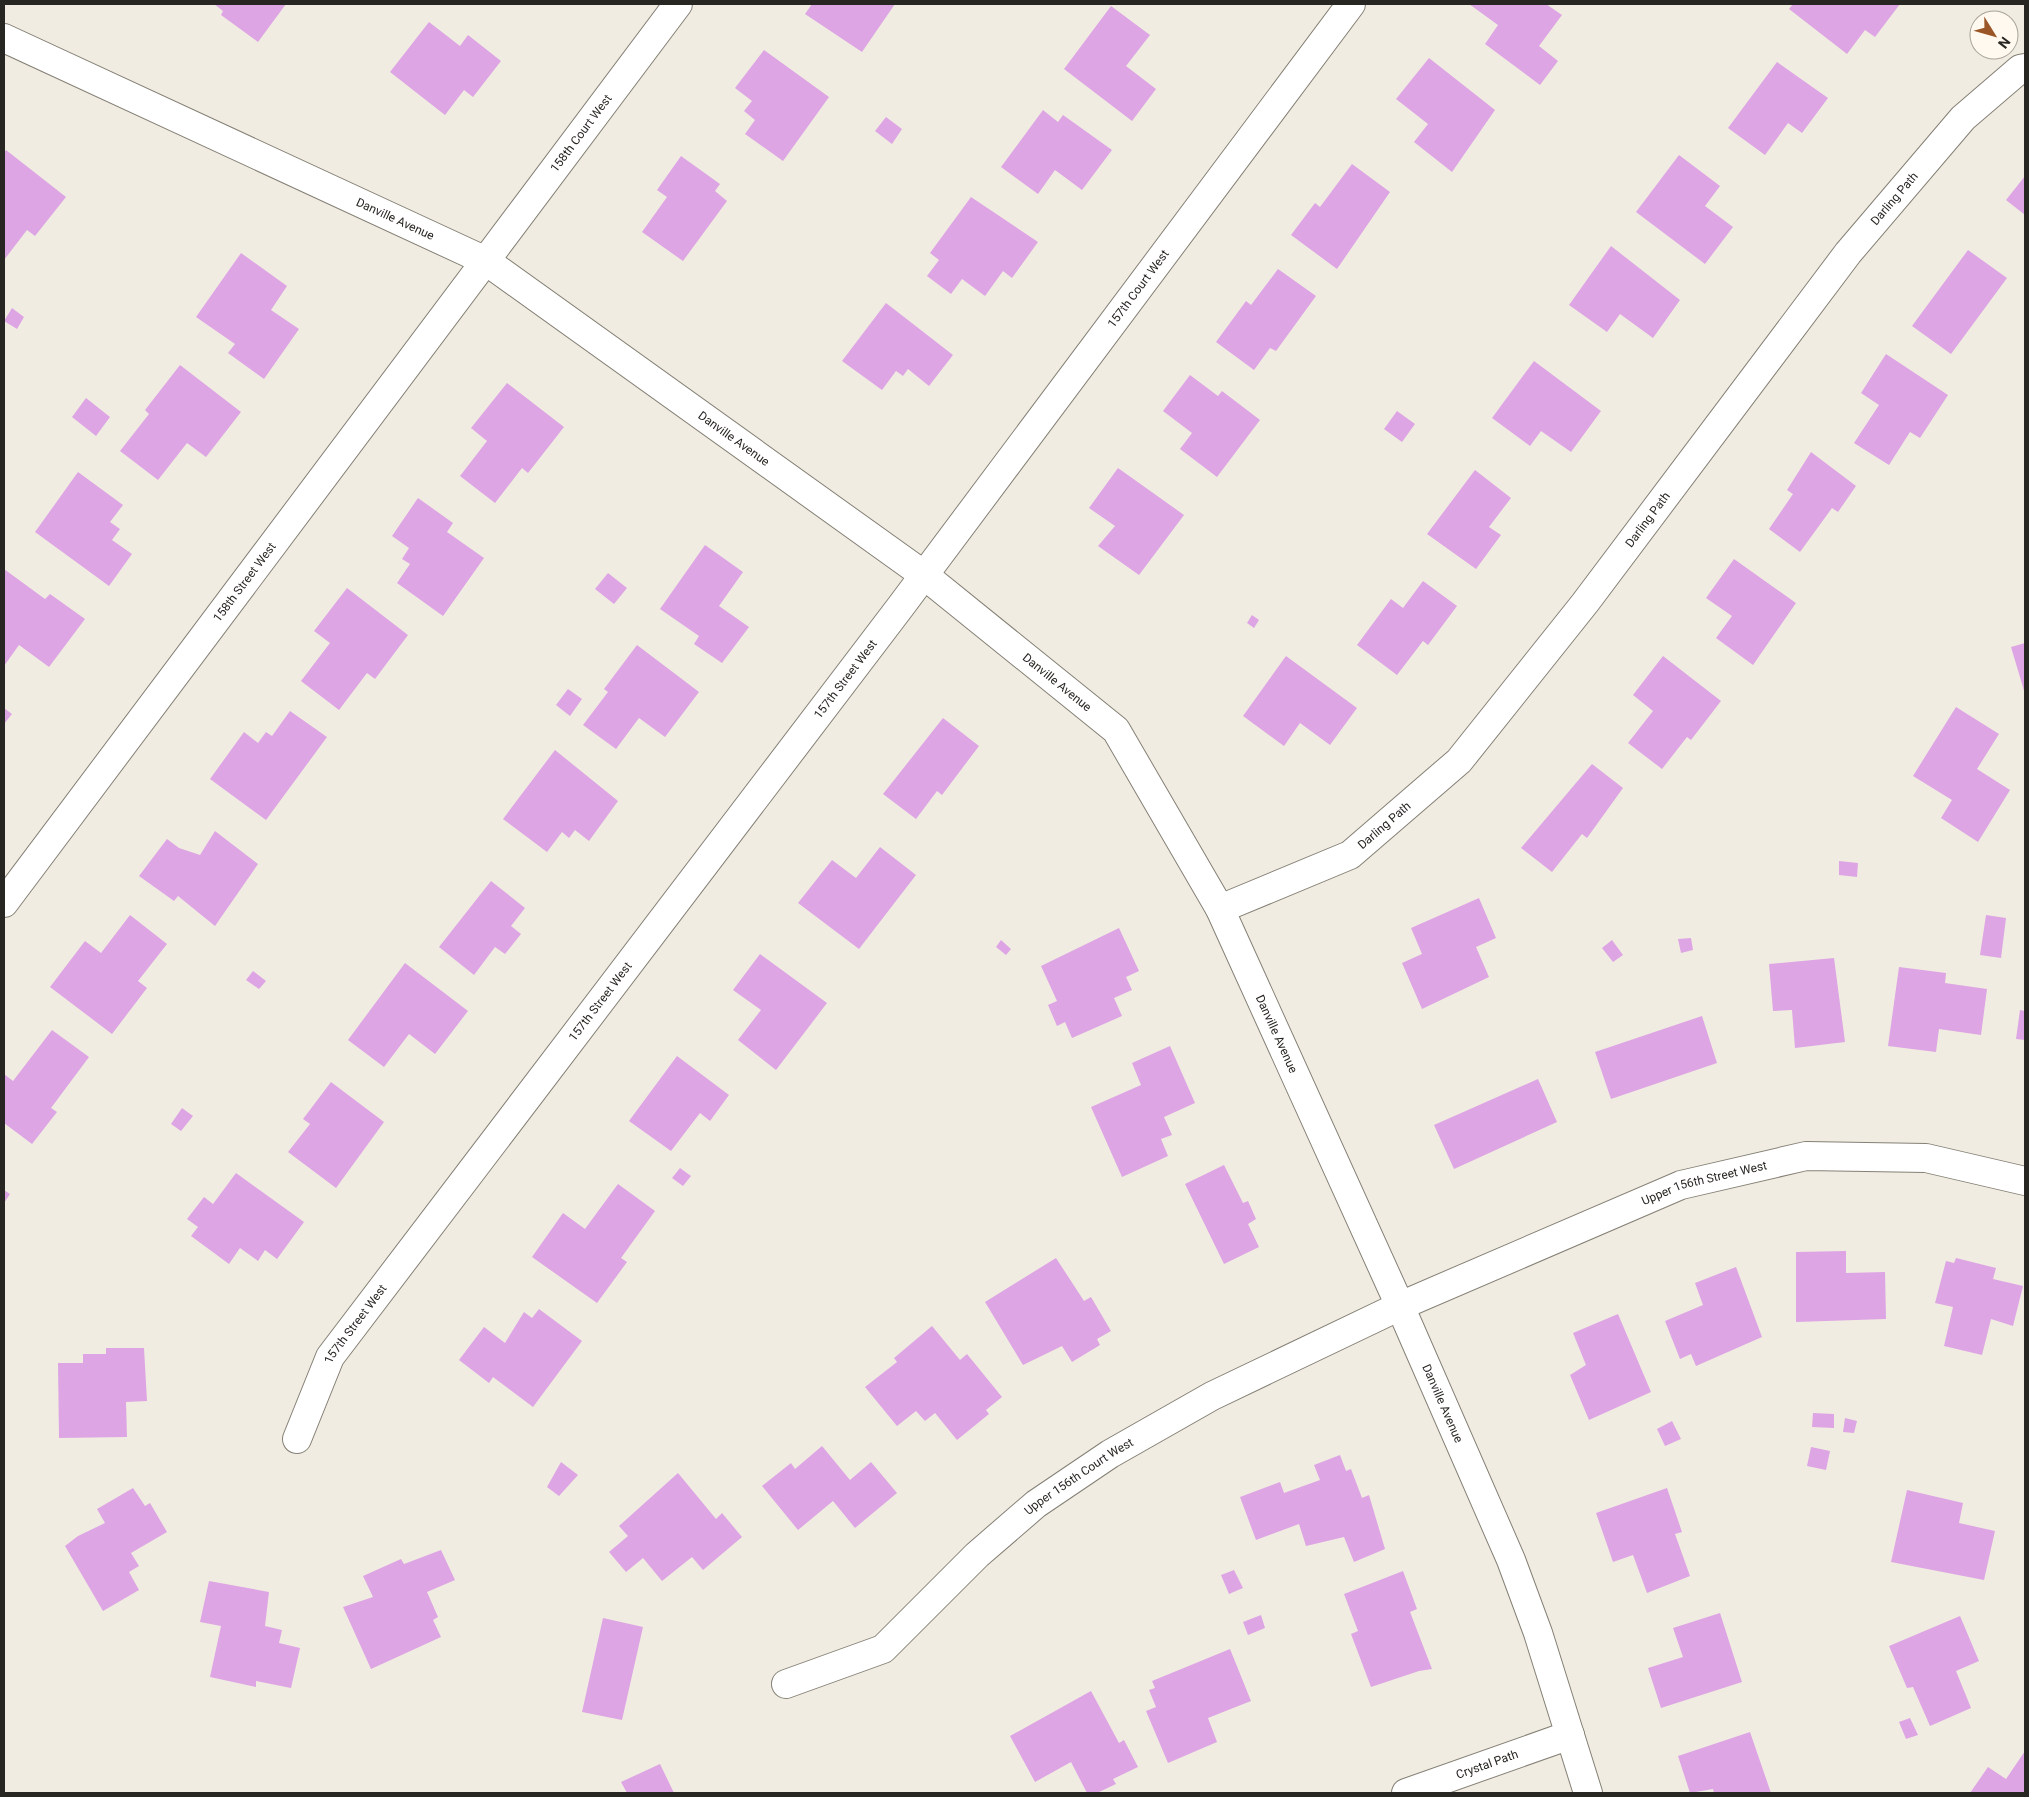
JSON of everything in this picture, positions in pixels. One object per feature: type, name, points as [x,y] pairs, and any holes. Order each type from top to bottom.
[{"type":"street","name":"158th Court West","points":[[486,261],[678,4]]},
{"type":"street","name":"157th Court West","points":[[924,575],[1351,4]]},
{"type":"street","name":"Danville Avenue","points":[[4,38],[486,261],[924,575],[1116,730],[1220,909],[1400,1306],[1512,1560],[1538,1634],[1588,1793]]},
{"type":"street","name":"Darling Path","points":[[1220,909],[1350,855],[1459,762],[1585,603],[1848,253],[1963,118],[2020,69],[2025,68]]},
{"type":"street","name":"158th Street West","points":[[4,903],[486,261]]},
{"type":"street","name":"157th Street West","points":[[297,1439],[330,1357],[924,575]]},
{"type":"street","name":"Upper 156th Street West","points":[[1400,1306],[1681,1185],[1806,1156],[1926,1158],[2025,1181]]},
{"type":"street","name":"Upper 156th Court West","points":[[786,1684],[883,1649],[977,1556],[1028,1511],[1110,1454],[1212,1396],[1400,1306]]},
{"type":"street","name":"Crystal Path","points":[[1406,1793],[1570,1735]]},
{"type":"building","points":[[214,4],[286,4],[258,42],[221,15],[223,11]]},
{"type":"building","points":[[812,4],[895,4],[862,52],[805,14]]},
{"type":"building","points":[[1469,4],[1546,4],[1562,15],[1539,46],[1558,61],[1540,85],[1485,44],[1498,25]]},
{"type":"building","points":[[1793,4],[1900,4],[1875,37],[1865,30],[1847,54],[1789,9]]},
{"type":"building","points":[[1111,6],[1150,35],[1126,66],[1156,89],[1132,121],[1064,69]]},
{"type":"building","points":[[429,22],[460,46],[468,35],[501,61],[473,97],[464,90],[445,115],[390,72]]},
{"type":"building","points":[[764,50],[829,97],[783,161],[745,134],[755,120],[744,111],[752,101],[735,88]]},
{"type":"building","points":[[1429,58],[1495,110],[1452,172],[1414,142],[1428,124],[1396,99]]},
{"type":"building","points":[[1777,62],[1828,98],[1802,133],[1788,123],[1765,155],[1728,128]]},
{"type":"building","points":[[1043,110],[1058,122],[1063,115],[1112,150],[1082,190],[1055,170],[1038,194],[1001,167]]},
{"type":"building","points":[[886,117],[902,129],[892,144],[875,131]]},
{"type":"building","points":[[6,150],[66,197],[35,236],[27,230],[4,260],[4,153]]},
{"type":"building","points":[[1679,155],[1720,186],[1705,206],[1733,227],[1705,264],[1636,212]]},
{"type":"building","points":[[681,156],[720,184],[715,191],[727,201],[683,261],[642,232],[667,197],[657,190]]},
{"type":"building","points":[[1352,164],[1390,192],[1337,269],[1291,235],[1315,203],[1320,207]]},
{"type":"building","points":[[2025,176],[2025,215],[2006,200]]},
{"type":"building","points":[[971,197],[1038,242],[1012,278],[1003,271],[985,296],[962,279],[951,294],[927,276],[939,260],[930,253]]},
{"type":"building","points":[[1611,246],[1680,300],[1653,338],[1620,314],[1607,332],[1569,305]]},
{"type":"building","points":[[1968,250],[2007,278],[1951,354],[1912,326]]},
{"type":"building","points":[[241,253],[287,286],[271,310],[299,329],[264,379],[228,353],[235,344],[196,317]]},
{"type":"building","points":[[1278,269],[1316,296],[1276,351],[1270,348],[1254,370],[1216,342],[1246,301],[1251,305]]},
{"type":"building","points":[[886,303],[953,355],[929,386],[908,369],[903,376],[896,371],[882,390],[842,361]]},
{"type":"building","points":[[12,308],[24,317],[17,329],[4,321]]},
{"type":"building","points":[[1886,354],[1948,395],[1920,438],[1910,432],[1889,465],[1854,443],[1879,405],[1861,393]]},
{"type":"building","points":[[1534,361],[1601,411],[1571,452],[1541,431],[1530,446],[1492,418]]},
{"type":"building","points":[[180,365],[241,412],[206,457],[187,443],[158,480],[120,451],[149,414],[145,410]]},
{"type":"building","points":[[1190,375],[1218,396],[1222,391],[1260,420],[1217,477],[1180,449],[1192,433],[1163,411]]},
{"type":"building","points":[[507,383],[564,427],[528,473],[522,468],[495,503],[460,476],[487,441],[471,428]]},
{"type":"building","points":[[86,398],[110,417],[96,436],[72,417]]},
{"type":"building","points":[[1397,411],[1415,424],[1402,442],[1384,429]]},
{"type":"building","points":[[1811,452],[1856,486],[1838,512],[1832,508],[1800,552],[1769,529],[1793,494],[1787,490]]},
{"type":"building","points":[[1118,468],[1184,515],[1139,575],[1098,546],[1115,526],[1089,508]]},
{"type":"building","points":[[1475,470],[1511,498],[1489,527],[1501,535],[1476,569],[1427,534]]},
{"type":"building","points":[[78,472],[123,505],[110,522],[120,529],[112,540],[132,554],[109,586],[35,532]]},
{"type":"building","points":[[418,498],[453,523],[447,532],[484,558],[443,616],[397,583],[410,564],[402,559],[409,548],[392,536]]},
{"type":"building","points":[[705,545],[743,572],[719,606],[749,627],[722,663],[694,644],[699,636],[660,609]]},
{"type":"building","points":[[1734,559],[1796,603],[1753,665],[1716,638],[1732,616],[1706,598]]},
{"type":"building","points":[[4,569],[45,599],[50,594],[85,619],[49,667],[19,645],[4,666]]},
{"type":"building","points":[[608,573],[627,588],[614,604],[595,589]]},
{"type":"building","points":[[1423,581],[1457,606],[1428,645],[1423,641],[1397,675],[1357,645],[1391,599],[1403,608]]},
{"type":"building","points":[[347,588],[408,635],[375,679],[367,673],[339,710],[301,681],[330,643],[314,631]]},
{"type":"building","points":[[1252,615],[1259,620],[1254,628],[1247,623]]},
{"type":"building","points":[[2025,643],[2025,694],[2011,647]]},
{"type":"building","points":[[637,645],[699,692],[665,737],[639,718],[616,749],[583,725],[608,692],[604,689]]},
{"type":"building","points":[[1286,656],[1357,708],[1330,745],[1300,723],[1284,746],[1243,716]]},
{"type":"building","points":[[1663,656],[1721,701],[1691,740],[1687,737],[1662,769],[1628,743],[1653,711],[1633,695]]},
{"type":"building","points":[[568,689],[582,699],[570,716],[556,705]]},
{"type":"building","points":[[1956,707],[1999,734],[1977,769],[2010,790],[1978,842],[1941,818],[1952,800],[1913,776]]},
{"type":"building","points":[[4,708],[12,714],[4,724]]},
{"type":"building","points":[[290,711],[327,737],[266,820],[210,779],[244,732],[258,743],[266,732],[272,736]]},
{"type":"building","points":[[943,718],[979,746],[942,795],[937,791],[916,819],[883,794]]},
{"type":"building","points":[[555,750],[618,801],[589,841],[575,830],[569,838],[562,832],[547,852],[503,819]]},
{"type":"building","points":[[1592,764],[1623,788],[1587,838],[1582,834],[1552,872],[1521,848]]},
{"type":"building","points":[[215,831],[258,864],[215,926],[178,896],[174,901],[139,876],[167,839],[179,848],[200,855]]},
{"type":"building","points":[[880,847],[916,875],[859,949],[798,903],[832,860],[856,878]]},
{"type":"building","points":[[1839,861],[1858,863],[1857,877],[1839,875]]},
{"type":"building","points":[[491,881],[525,908],[511,926],[521,934],[505,954],[495,947],[474,975],[439,947]]},
{"type":"building","points":[[1479,898],[1496,938],[1476,947],[1489,977],[1422,1009],[1402,963],[1422,954],[1411,928]]},
{"type":"building","points":[[130,915],[167,944],[138,981],[147,988],[112,1034],[50,987],[85,941],[101,953]]},
{"type":"building","points":[[1986,915],[2006,918],[2001,958],[1980,955]]},
{"type":"building","points":[[1119,928],[1139,971],[1126,977],[1132,990],[1114,998],[1122,1016],[1072,1038],[1065,1022],[1057,1026],[1048,1005],[1057,1001],[1041,966]]},
{"type":"building","points":[[1691,938],[1693,950],[1681,953],[1678,939]]},
{"type":"building","points":[[1001,940],[1011,949],[1006,955],[996,947]]},
{"type":"building","points":[[1612,940],[1623,955],[1613,962],[1602,948]]},
{"type":"building","points":[[760,954],[827,1003],[776,1070],[738,1040],[761,1010],[733,990]]},
{"type":"building","points":[[1834,958],[1845,1042],[1795,1048],[1792,1010],[1773,1011],[1769,964]]},
{"type":"building","points":[[405,963],[468,1011],[435,1054],[409,1034],[384,1067],[348,1040]]},
{"type":"building","points":[[1899,967],[1946,973],[1945,983],[1987,989],[1981,1035],[1939,1029],[1936,1052],[1888,1046]]},
{"type":"building","points":[[253,971],[266,981],[259,989],[246,980]]},
{"type":"building","points":[[2020,1010],[2025,1011],[2025,1040],[2016,1039]]},
{"type":"building","points":[[1702,1016],[1717,1063],[1611,1099],[1595,1052]]},
{"type":"building","points":[[52,1030],[89,1057],[51,1108],[57,1112],[32,1144],[4,1123],[4,1074],[13,1081]]},
{"type":"building","points":[[1170,1046],[1195,1103],[1164,1117],[1172,1135],[1161,1139],[1168,1156],[1122,1177],[1091,1107],[1141,1085],[1132,1063]]},
{"type":"building","points":[[677,1056],[729,1095],[710,1121],[700,1113],[671,1151],[629,1121]]},
{"type":"building","points":[[1538,1079],[1557,1122],[1454,1169],[1434,1125]]},
{"type":"building","points":[[331,1082],[384,1122],[336,1188],[288,1152],[310,1124],[303,1119]]},
{"type":"building","points":[[182,1108],[193,1116],[181,1131],[171,1124]]},
{"type":"building","points":[[1224,1165],[1243,1203],[1248,1201],[1256,1219],[1248,1224],[1259,1247],[1224,1264],[1185,1184]]},
{"type":"building","points":[[680,1168],[691,1176],[683,1186],[672,1178]]},
{"type":"building","points":[[236,1173],[304,1222],[277,1259],[265,1250],[258,1261],[240,1248],[229,1264],[191,1236],[198,1227],[187,1219],[204,1197],[213,1204]]},
{"type":"building","points":[[618,1184],[655,1211],[621,1258],[627,1262],[597,1303],[532,1257],[563,1213],[585,1229]]},
{"type":"building","points":[[4,1190],[10,1194],[4,1203]]},
{"type":"building","points":[[1846,1251],[1846,1273],[1885,1272],[1886,1319],[1796,1322],[1796,1252]]},
{"type":"building","points":[[1056,1258],[1084,1301],[1091,1297],[1111,1331],[1097,1339],[1100,1345],[1072,1362],[1062,1346],[1023,1365],[985,1302]]},
{"type":"building","points":[[1956,1258],[1996,1268],[1993,1279],[2023,1286],[2013,1326],[1991,1319],[1982,1355],[1944,1346],[1953,1307],[1935,1303],[1946,1261],[1954,1263]]},
{"type":"building","points":[[1736,1267],[1762,1337],[1696,1366],[1691,1354],[1680,1359],[1665,1321],[1703,1305],[1695,1283]]},
{"type":"building","points":[[539,1309],[582,1341],[533,1407],[493,1377],[489,1383],[459,1360],[484,1327],[505,1343],[524,1312],[532,1318]]},
{"type":"building","points":[[1618,1314],[1651,1392],[1589,1420],[1570,1375],[1586,1365],[1573,1333]]},
{"type":"building","points":[[932,1326],[960,1360],[967,1354],[1002,1397],[986,1410],[989,1414],[957,1440],[935,1413],[925,1421],[916,1411],[897,1426],[865,1387],[897,1362],[894,1358]]},
{"type":"building","points":[[106,1348],[144,1348],[147,1401],[126,1402],[127,1437],[59,1438],[58,1363],[83,1363],[83,1354],[106,1354]]},
{"type":"building","points":[[1813,1413],[1834,1414],[1834,1428],[1812,1427]]},
{"type":"building","points":[[1845,1418],[1857,1421],[1854,1433],[1843,1432]]},
{"type":"building","points":[[1672,1421],[1681,1439],[1665,1446],[1657,1429]]},
{"type":"building","points":[[822,1446],[850,1480],[871,1462],[897,1493],[855,1528],[833,1501],[798,1530],[762,1486],[791,1463],[795,1469]]},
{"type":"building","points":[[1811,1447],[1830,1451],[1826,1470],[1807,1466]]},
{"type":"building","points":[[1340,1455],[1346,1471],[1351,1469],[1362,1498],[1369,1495],[1385,1549],[1354,1562],[1344,1537],[1306,1546],[1299,1524],[1256,1540],[1240,1497],[1280,1482],[1284,1493],[1320,1480],[1314,1465]]},
{"type":"building","points":[[561,1462],[578,1475],[559,1496],[547,1487]]},
{"type":"building","points":[[678,1473],[716,1519],[722,1513],[742,1537],[703,1570],[692,1557],[662,1581],[643,1558],[626,1572],[609,1552],[628,1536],[619,1526]]},
{"type":"building","points":[[133,1488],[145,1506],[150,1503],[167,1532],[131,1553],[139,1566],[129,1572],[139,1590],[103,1611],[65,1546],[78,1536],[105,1523],[97,1509]]},
{"type":"building","points":[[1667,1488],[1682,1532],[1675,1534],[1690,1576],[1647,1593],[1633,1555],[1613,1562],[1596,1513]]},
{"type":"building","points":[[1907,1490],[1963,1503],[1959,1523],[1995,1531],[1984,1580],[1891,1562]]},
{"type":"building","points":[[441,1550],[455,1580],[427,1592],[438,1617],[433,1620],[441,1637],[371,1669],[343,1607],[373,1597],[363,1576],[401,1559],[404,1564]]},
{"type":"building","points":[[1234,1570],[1243,1588],[1229,1594],[1221,1575]]},
{"type":"building","points":[[1403,1571],[1417,1609],[1410,1612],[1432,1669],[1419,1671],[1371,1687],[1351,1634],[1358,1631],[1344,1594]]},
{"type":"building","points":[[209,1581],[269,1592],[265,1626],[282,1630],[279,1643],[300,1648],[291,1688],[256,1681],[256,1687],[210,1677],[221,1626],[200,1622]]},
{"type":"building","points":[[1720,1613],[1742,1682],[1661,1708],[1648,1668],[1683,1657],[1673,1628]]},
{"type":"building","points":[[1261,1615],[1265,1628],[1248,1635],[1243,1622]]},
{"type":"building","points":[[1960,1616],[1979,1661],[1956,1671],[1971,1708],[1930,1726],[1913,1687],[1907,1688],[1889,1646]]},
{"type":"building","points":[[603,1618],[643,1627],[622,1720],[582,1712]]},
{"type":"building","points":[[1230,1649],[1251,1701],[1208,1718],[1217,1742],[1168,1763],[1146,1711],[1156,1707],[1149,1690],[1155,1688],[1152,1681]]},
{"type":"building","points":[[1091,1691],[1119,1743],[1124,1740],[1138,1767],[1113,1779],[1116,1784],[1097,1793],[1087,1793],[1071,1762],[1035,1782],[1010,1736]]},
{"type":"building","points":[[1910,1718],[1918,1735],[1906,1739],[1899,1722]]},
{"type":"building","points":[[1750,1732],[1771,1793],[1714,1793],[1713,1789],[1690,1793],[1678,1756]]},
{"type":"building","points":[[2025,1751],[2025,1793],[1970,1793],[1988,1767],[2006,1779]]},
{"type":"building","points":[[660,1764],[674,1793],[627,1793],[621,1782]]}]
